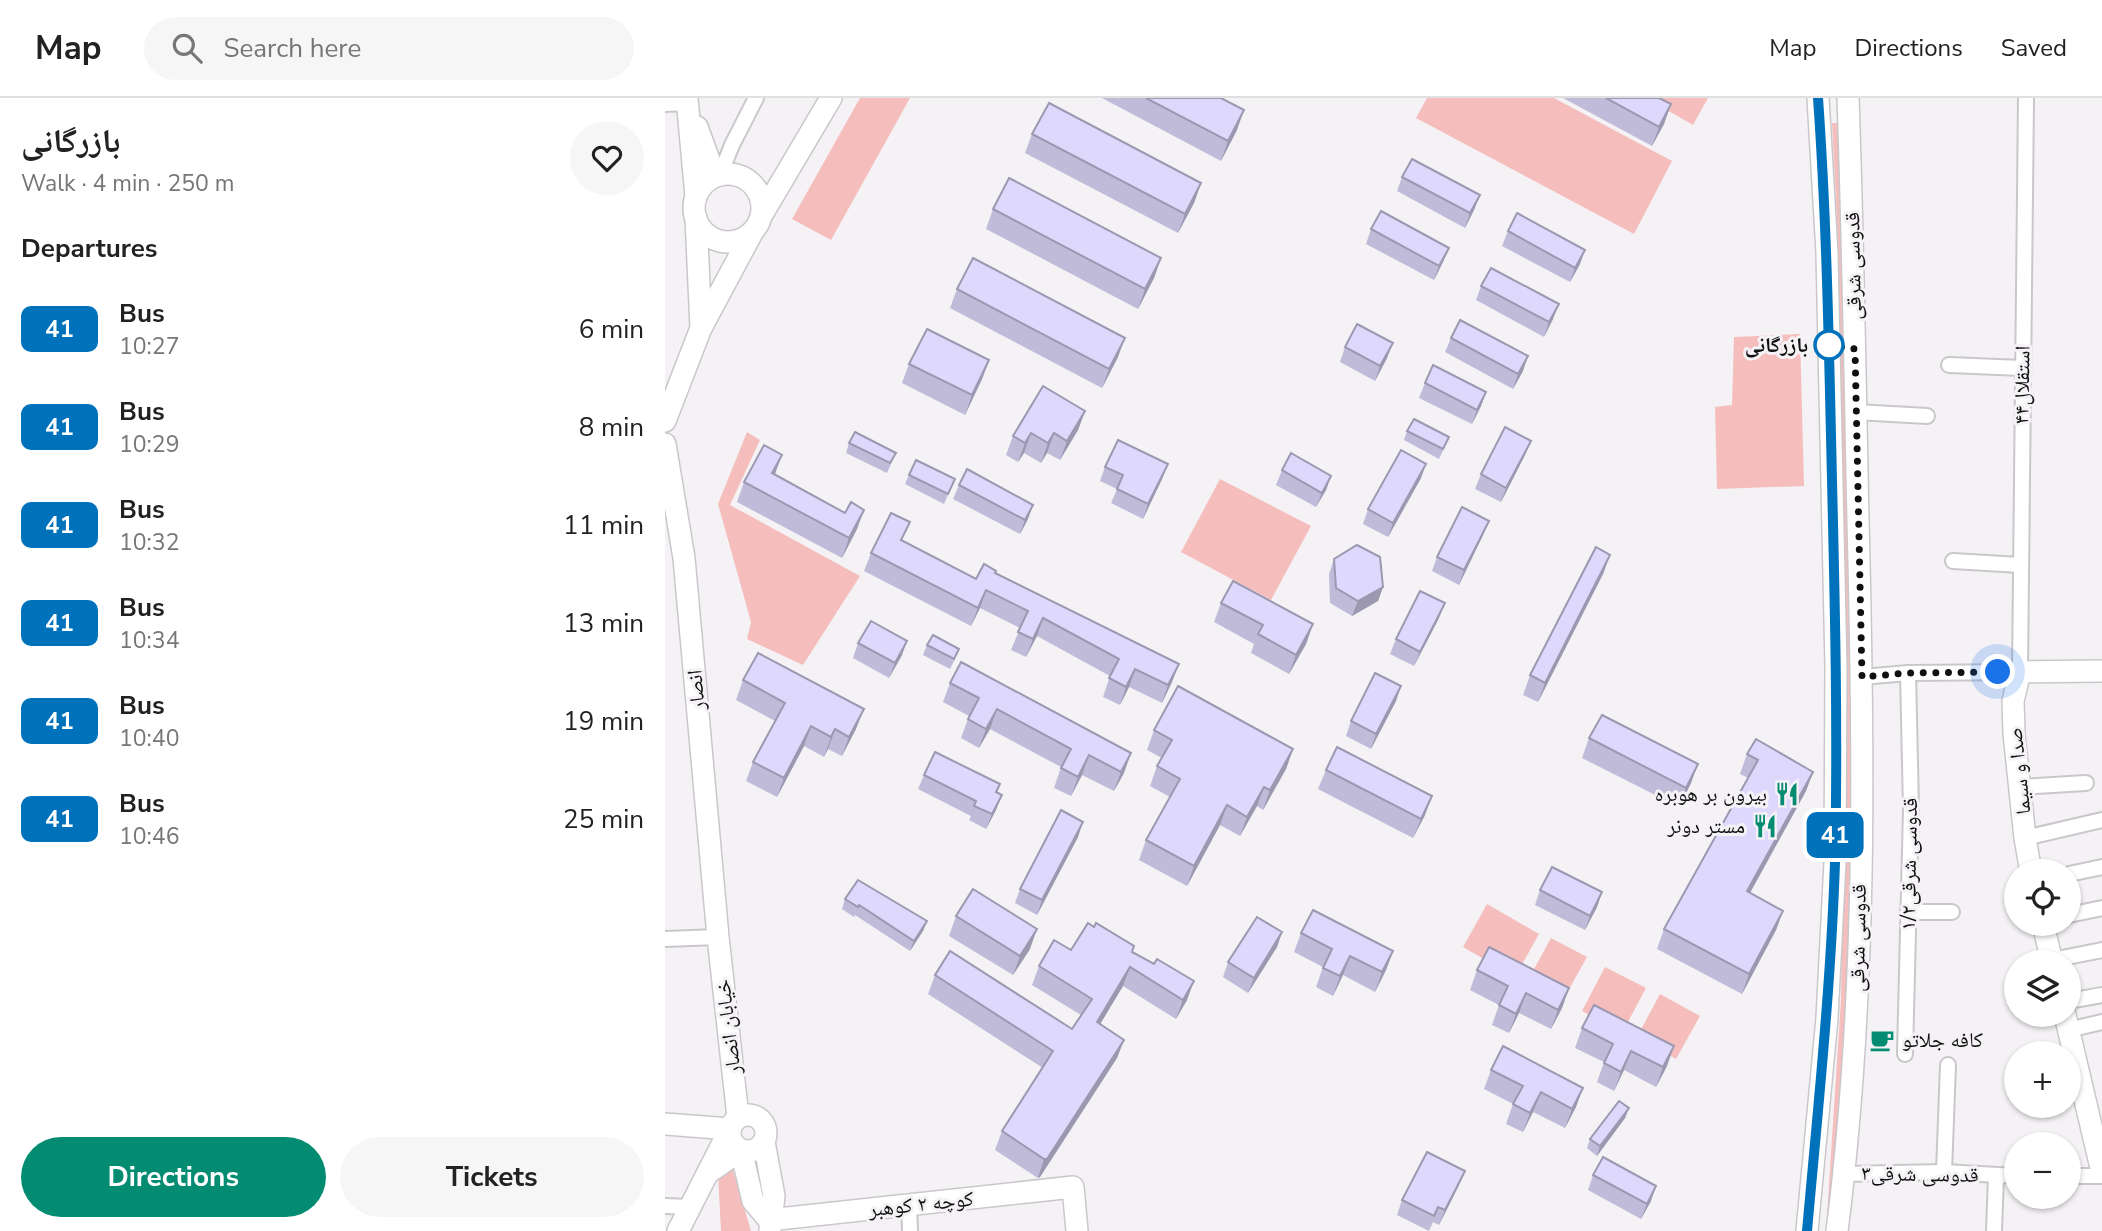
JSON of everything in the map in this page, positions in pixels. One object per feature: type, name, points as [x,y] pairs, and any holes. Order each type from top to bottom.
[{"type":"street","points":[[717,176],[756,98]]},
{"type":"street","points":[[665,421],[701,328],[758,222],[831,98]]},
{"type":"street","name":"استقلال۴۴","points":[[2020,672],[2026,98]]},
{"type":"street","points":[[1818,99],[1848,100]]},
{"type":"street","name":"قدوسی شرقی","points":[[1807,1231],[1827,1018],[1835,848],[1836,667],[1828,280],[1818,99]]},
{"type":"street","points":[[687,100],[717,176]]},
{"type":"street","points":[[665,104],[687,100]]},
{"type":"street","points":[[687,100],[696,197]]},
{"type":"street","name":"قدوسی شرقی","points":[[1837,1231],[1845,1174],[1856,1020],[1862,677],[1848,100]]},
{"type":"street","points":[[754,185],[803,147]]},
{"type":"street","points":[[696,218],[701,229],[721,241],[733,242],[744,238],[758,222],[759,193],[754,185],[734,174],[717,176],[700,188],[696,197],[694,207],[701,328]]},
{"type":"street","points":[[1949,365],[2022,368]]},
{"type":"street","points":[[1856,412],[1927,416]]},
{"type":"street","name":"انصار","points":[[665,444],[674,559],[718,937]]},
{"type":"street","points":[[1953,561],[2020,565]]},
{"type":"street","points":[[1862,677],[1908,673],[2102,671]]},
{"type":"street","name":"صدا و سیما","points":[[2020,672],[2013,701],[2029,859]]},
{"type":"street","name":"قدوسی شرقی۱/۲","points":[[1905,1054],[1911,809],[1908,673]]},
{"type":"street","points":[[2020,787],[2086,783]]},
{"type":"street","points":[[2025,838],[2102,820]]},
{"type":"street","points":[[2081,871],[2102,867]]},
{"type":"street","points":[[2081,912],[2102,908]]},
{"type":"street","points":[[1908,912],[1952,912]]},
{"type":"street","points":[[665,939],[718,937]]},
{"type":"street","name":"خیابان انصار","points":[[718,937],[734,1123]]},
{"type":"street","points":[[2081,955],[2102,950]]},
{"type":"street","points":[[2081,999],[2102,995]]},
{"type":"street","points":[[2081,1022],[2102,1022]]},
{"type":"street","points":[[2068,1027],[2102,1174],[2081,1175]]},
{"type":"street","points":[[1944,1172],[1948,1065]]},
{"type":"street","points":[[665,1124],[734,1123],[750,1115],[761,1120],[766,1130],[764,1142],[774,1196],[770,1226]]},
{"type":"street","points":[[734,1123],[733,1143],[741,1150],[753,1201],[770,1226]]},
{"type":"street","points":[[678,1231],[734,1123]]},
{"type":"street","points":[[706,1175],[741,1150],[756,1149],[764,1142]]},
{"type":"street","name":"قدوسی شرقی۳","points":[[1845,1174],[1944,1172],[2004,1176]]},
{"type":"street","points":[[1994,1231],[1996,1176]]},
{"type":"street","name":"کوچه ۲ کوهبر","points":[[770,1226],[909,1205],[1073,1187],[1077,1231]]},
{"type":"street","points":[[909,1205],[910,1231]]},
{"type":"street","points":[[665,1206],[689,1207]]},
{"type":"shaded area","points":[[860,98],[910,98],[831,240],[792,219]]},
{"type":"shaded area","points":[[1427,98],[1554,98],[1672,161],[1634,234],[1416,118]]},
{"type":"shaded area","points":[[1646,98],[1708,98],[1693,125]]},
{"type":"shaded area","points":[[1832,123],[1837,123],[1844,220],[1851,840],[1846,1048],[1830,1231],[1826,1231],[1841,1000],[1846,722],[1837,219]]},
{"type":"shaded area","points":[[1800,334],[1804,486],[1717,489],[1715,407],[1732,405],[1734,337]]},
{"type":"shaded area","points":[[747,432],[760,440],[730,505],[860,576],[803,665],[747,639],[751,622],[718,504]]},
{"type":"shaded area","points":[[1220,479],[1311,526],[1271,600],[1181,552]]},
{"type":"shaded area","points":[[1487,904],[1539,934],[1515,977],[1463,947]]},
{"type":"shaded area","points":[[1551,938],[1587,957],[1563,1000],[1528,980]]},
{"type":"shaded area","points":[[1605,967],[1646,988],[1622,1033],[1582,1011]]},
{"type":"shaded area","points":[[1660,994],[1700,1016],[1676,1059],[1637,1037]]},
{"type":"shaded area","points":[[732,1167],[751,1231],[721,1231],[718,1174]]},
{"type":"building","points":[[1146,98],[1221,98],[1244,110],[1228,141]]},
{"type":"building","points":[[1606,98],[1659,98],[1671,104],[1659,127]]},
{"type":"building","points":[[1049,103],[1201,183],[1185,214],[1032,134]]},
{"type":"building","points":[[1412,159],[1480,195],[1470,213],[1402,177]]},
{"type":"building","points":[[1009,178],[1161,258],[1145,289],[993,209]]},
{"type":"building","points":[[1381,211],[1449,248],[1439,266],[1371,229]]},
{"type":"building","points":[[1517,213],[1585,250],[1575,268],[1508,231]]},
{"type":"building","points":[[973,258],[1125,338],[1109,369],[957,289]]},
{"type":"building","points":[[1491,268],[1559,304],[1549,322],[1481,286]]},
{"type":"building","points":[[1460,320],[1528,356],[1518,374],[1451,338]]},
{"type":"building","points":[[1357,324],[1393,343],[1380,366],[1345,347]]},
{"type":"building","points":[[927,329],[989,360],[972,395],[909,364]]},
{"type":"building","points":[[1433,365],[1486,392],[1477,410],[1425,383]]},
{"type":"building","points":[[1043,386],[1085,411],[1067,441],[1054,433],[1048,443],[1031,433],[1025,443],[1013,436]]},
{"type":"building","points":[[1414,419],[1449,437],[1443,449],[1407,431]]},
{"type":"building","points":[[1505,427],[1531,441],[1506,488],[1481,474]]},
{"type":"building","points":[[855,432],[896,453],[890,463],[849,443]]},
{"type":"building","points":[[1118,440],[1168,464],[1148,504],[1117,489],[1123,475],[1105,467]]},
{"type":"building","points":[[764,445],[782,455],[772,473],[845,513],[851,502],[864,510],[849,538],[744,482]]},
{"type":"building","points":[[1401,450],[1426,464],[1393,523],[1368,509]]},
{"type":"building","points":[[1291,453],[1331,476],[1322,493],[1282,470]]},
{"type":"building","points":[[916,460],[955,479],[948,494],[909,475]]},
{"type":"building","points":[[967,469],[1033,505],[1025,520],[959,485]]},
{"type":"building","points":[[1462,507],[1489,521],[1464,570],[1437,557]]},
{"type":"building","points":[[891,513],[910,522],[901,540],[976,579],[984,564],[996,571],[995,573],[1179,664],[1168,685],[1135,669],[1126,687],[1109,678],[1119,659],[1043,618],[1033,639],[1018,632],[1028,611],[986,590],[978,608],[871,553]]},
{"type":"building","points":[[1357,545],[1380,557],[1383,587],[1358,601],[1336,588],[1334,559]]},
{"type":"building","points":[[1596,547],[1610,555],[1545,683],[1530,675]]},
{"type":"building","points":[[1233,581],[1313,624],[1296,655],[1258,634],[1263,625],[1221,603]]},
{"type":"building","points":[[1420,591],[1445,603],[1420,652],[1396,639]]},
{"type":"building","points":[[871,621],[907,641],[895,663],[858,643]]},
{"type":"building","points":[[933,635],[959,649],[954,659],[927,645]]},
{"type":"building","points":[[758,653],[864,709],[849,737],[835,729],[831,737],[811,726],[784,778],[753,762],[785,703],[743,680]]},
{"type":"building","points":[[961,662],[1131,753],[1121,772],[1089,755],[1078,777],[1061,768],[1071,749],[997,709],[986,729],[968,719],[979,698],[950,683]]},
{"type":"building","points":[[1375,673],[1401,686],[1376,734],[1351,721]]},
{"type":"building","points":[[1178,686],[1293,749],[1270,790],[1264,787],[1247,817],[1227,805],[1194,866],[1146,840],[1180,779],[1157,766],[1172,740],[1154,730]]},
{"type":"building","points":[[1602,715],[1698,764],[1686,788],[1589,738]]},
{"type":"building","points":[[1756,739],[1813,772],[1747,891],[1783,911],[1749,974],[1664,929],[1758,760],[1747,754]]},
{"type":"building","points":[[1337,747],[1432,796],[1421,819],[1326,770]]},
{"type":"building","points":[[935,752],[1000,784],[996,792],[1002,795],[992,814],[974,806],[976,801],[924,775]]},
{"type":"building","points":[[1061,810],[1083,822],[1042,900],[1020,889]]},
{"type":"building","points":[[1552,867],[1602,892],[1590,916],[1540,890]]},
{"type":"building","points":[[858,880],[927,921],[914,941],[859,905],[858,907],[845,899]]},
{"type":"building","points":[[973,889],[1037,929],[1020,956],[956,916]]},
{"type":"building","points":[[1313,910],[1393,951],[1382,972],[1350,956],[1340,976],[1323,968],[1332,949],[1301,933]]},
{"type":"building","points":[[1257,917],[1282,932],[1254,978],[1228,962]]},
{"type":"building","points":[[1088,923],[1094,927],[1096,923],[1134,946],[1132,952],[1154,964],[1157,959],[1194,981],[1183,1000],[1130,967],[1097,1022],[1124,1040],[1047,1159],[1044,1159],[1002,1131],[1053,1051],[935,975],[950,951],[1072,1029],[1092,999],[1039,966],[1054,940],[1071,950]]},
{"type":"building","points":[[1489,947],[1569,988],[1558,1010],[1526,993],[1516,1014],[1499,1005],[1508,986],[1477,970]]},
{"type":"building","points":[[1594,1005],[1674,1046],[1663,1067],[1631,1051],[1621,1072],[1604,1063],[1613,1044],[1582,1028]]},
{"type":"building","points":[[1503,1046],[1583,1088],[1572,1109],[1541,1092],[1530,1113],[1513,1104],[1523,1086],[1491,1070]]},
{"type":"building","points":[[1619,1101],[1629,1108],[1600,1146],[1590,1139]]},
{"type":"building","points":[[1427,1152],[1465,1171],[1445,1210],[1438,1207],[1434,1216],[1402,1200]]},
{"type":"building","points":[[1603,1157],[1656,1186],[1647,1204],[1593,1175]]},
{"type":"bus line","name":"41","points":[[1807,1231],[1827,1018],[1835,862],[1836,667],[1830,374],[1827,253],[1818,98]]},
{"type":"place","name":"بازرگانی","points":[[1829,345]]},
{"type":"place","name":"بیرون بر هوبره","points":[[1787,794]]},
{"type":"place","name":"مستر دونر","points":[[1765,826]]},
{"type":"place","name":"کافه جلاتو","points":[[1882,1040]]},
{"type":"route","points":[[1829,345],[1855,349],[1862,677],[1908,673],[1998,672]]}]
